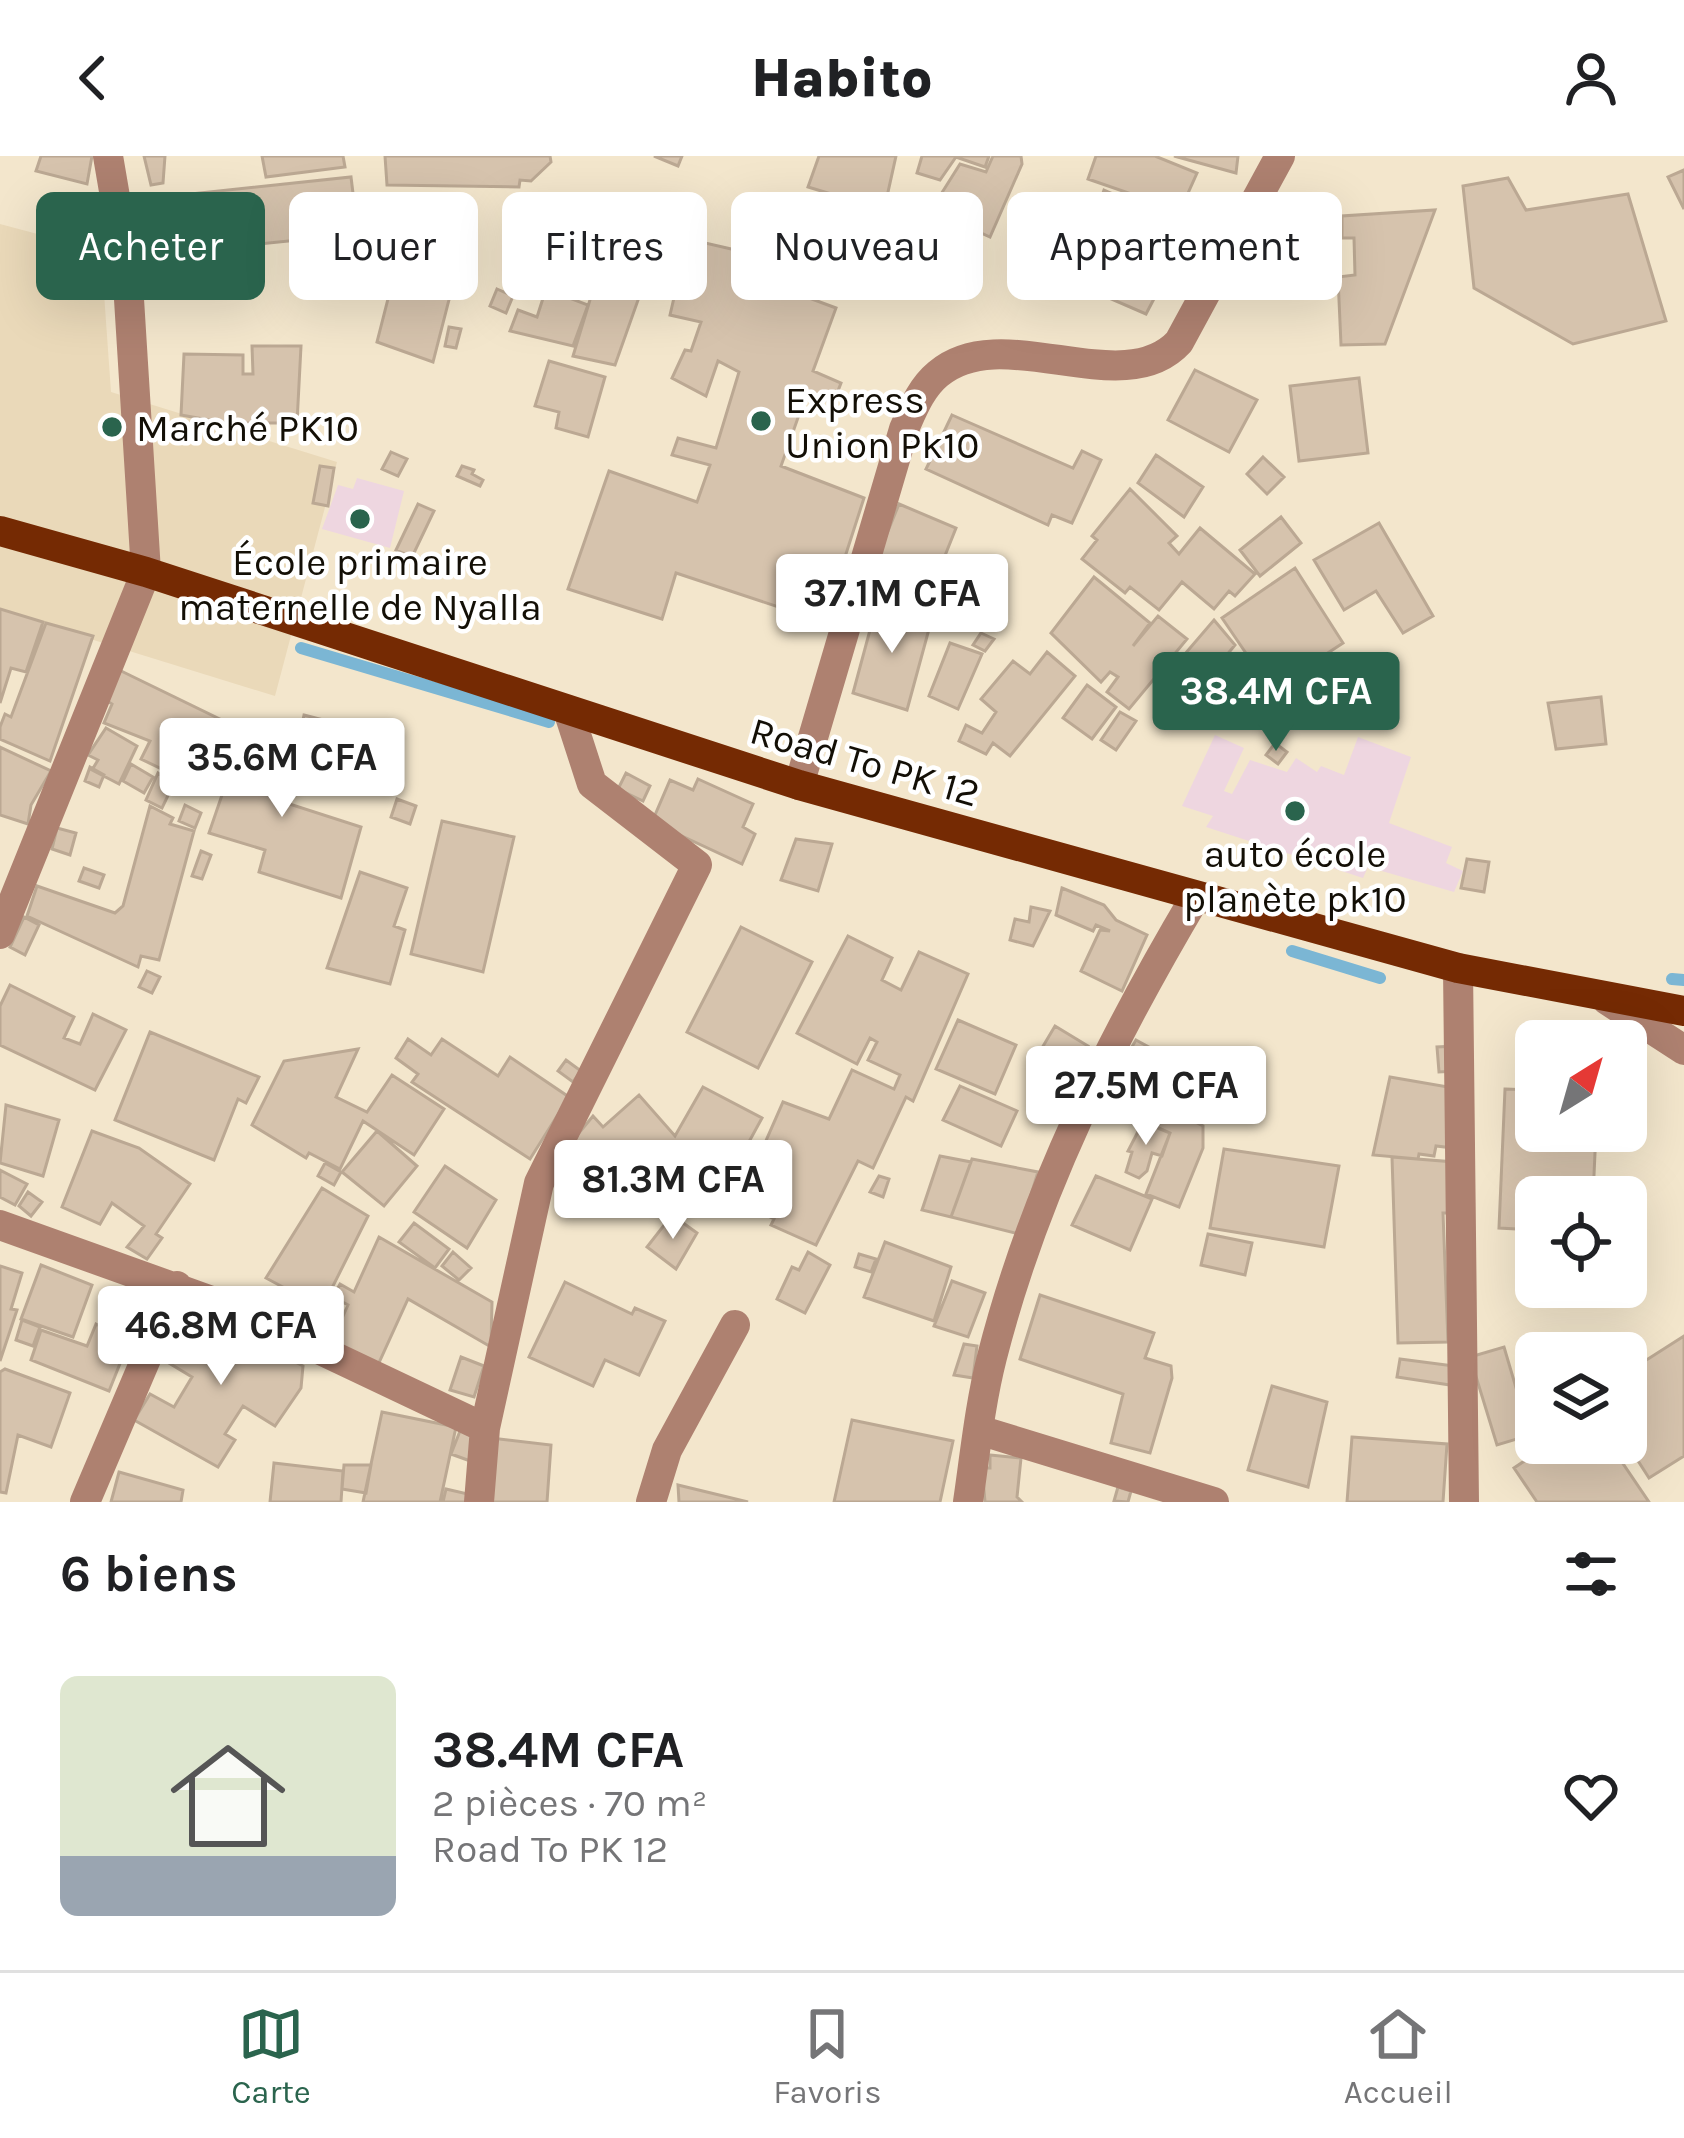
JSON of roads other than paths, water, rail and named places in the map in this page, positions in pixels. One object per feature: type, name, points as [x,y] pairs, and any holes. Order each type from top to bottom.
[{"type":"main road","name":"Road To PK 12","points":[[0,530],[146,572],[799,785],[1458,968],[1684,1011]]},
{"type":"street","points":[[0,934],[146,572],[127,267],[108,156]]},
{"type":"street","points":[[799,785],[904,429],[920,395],[940,371],[971,358],[1027,356],[1142,367],[1165,358],[1233,248],[1280,156]]},
{"type":"street","points":[[479,1502],[485,1428],[539,1183],[697,866],[592,784],[568,710]]},
{"type":"street","points":[[968,1502],[991,1359],[1083,1100],[1115,1034],[1196,896]]},
{"type":"street","points":[[1458,968],[1464,1502]]},
{"type":"street","points":[[1607,1000],[1684,1050]]},
{"type":"street","points":[[0,1226],[177,1286],[485,1428]]},
{"type":"street","points":[[85,1502],[177,1286]]},
{"type":"street","points":[[651,1502],[667,1450],[735,1325]]},
{"type":"street","points":[[979,1430],[1214,1502]]},
{"type":"waterway","points":[[301,648],[549,722]]},
{"type":"waterway","points":[[1292,951],[1380,978]]},
{"type":"waterway","points":[[1672,979],[1684,980]]},
{"type":"place","name":"Express Union Pk10","points":[[761,421]]},
{"type":"place","name":"Marché PK10","points":[[112,427]]},
{"type":"place","name":"École primaire maternelle de Nyalla","points":[[360,519]]},
{"type":"place","name":"auto école planète pk10","points":[[1295,811]]}]
